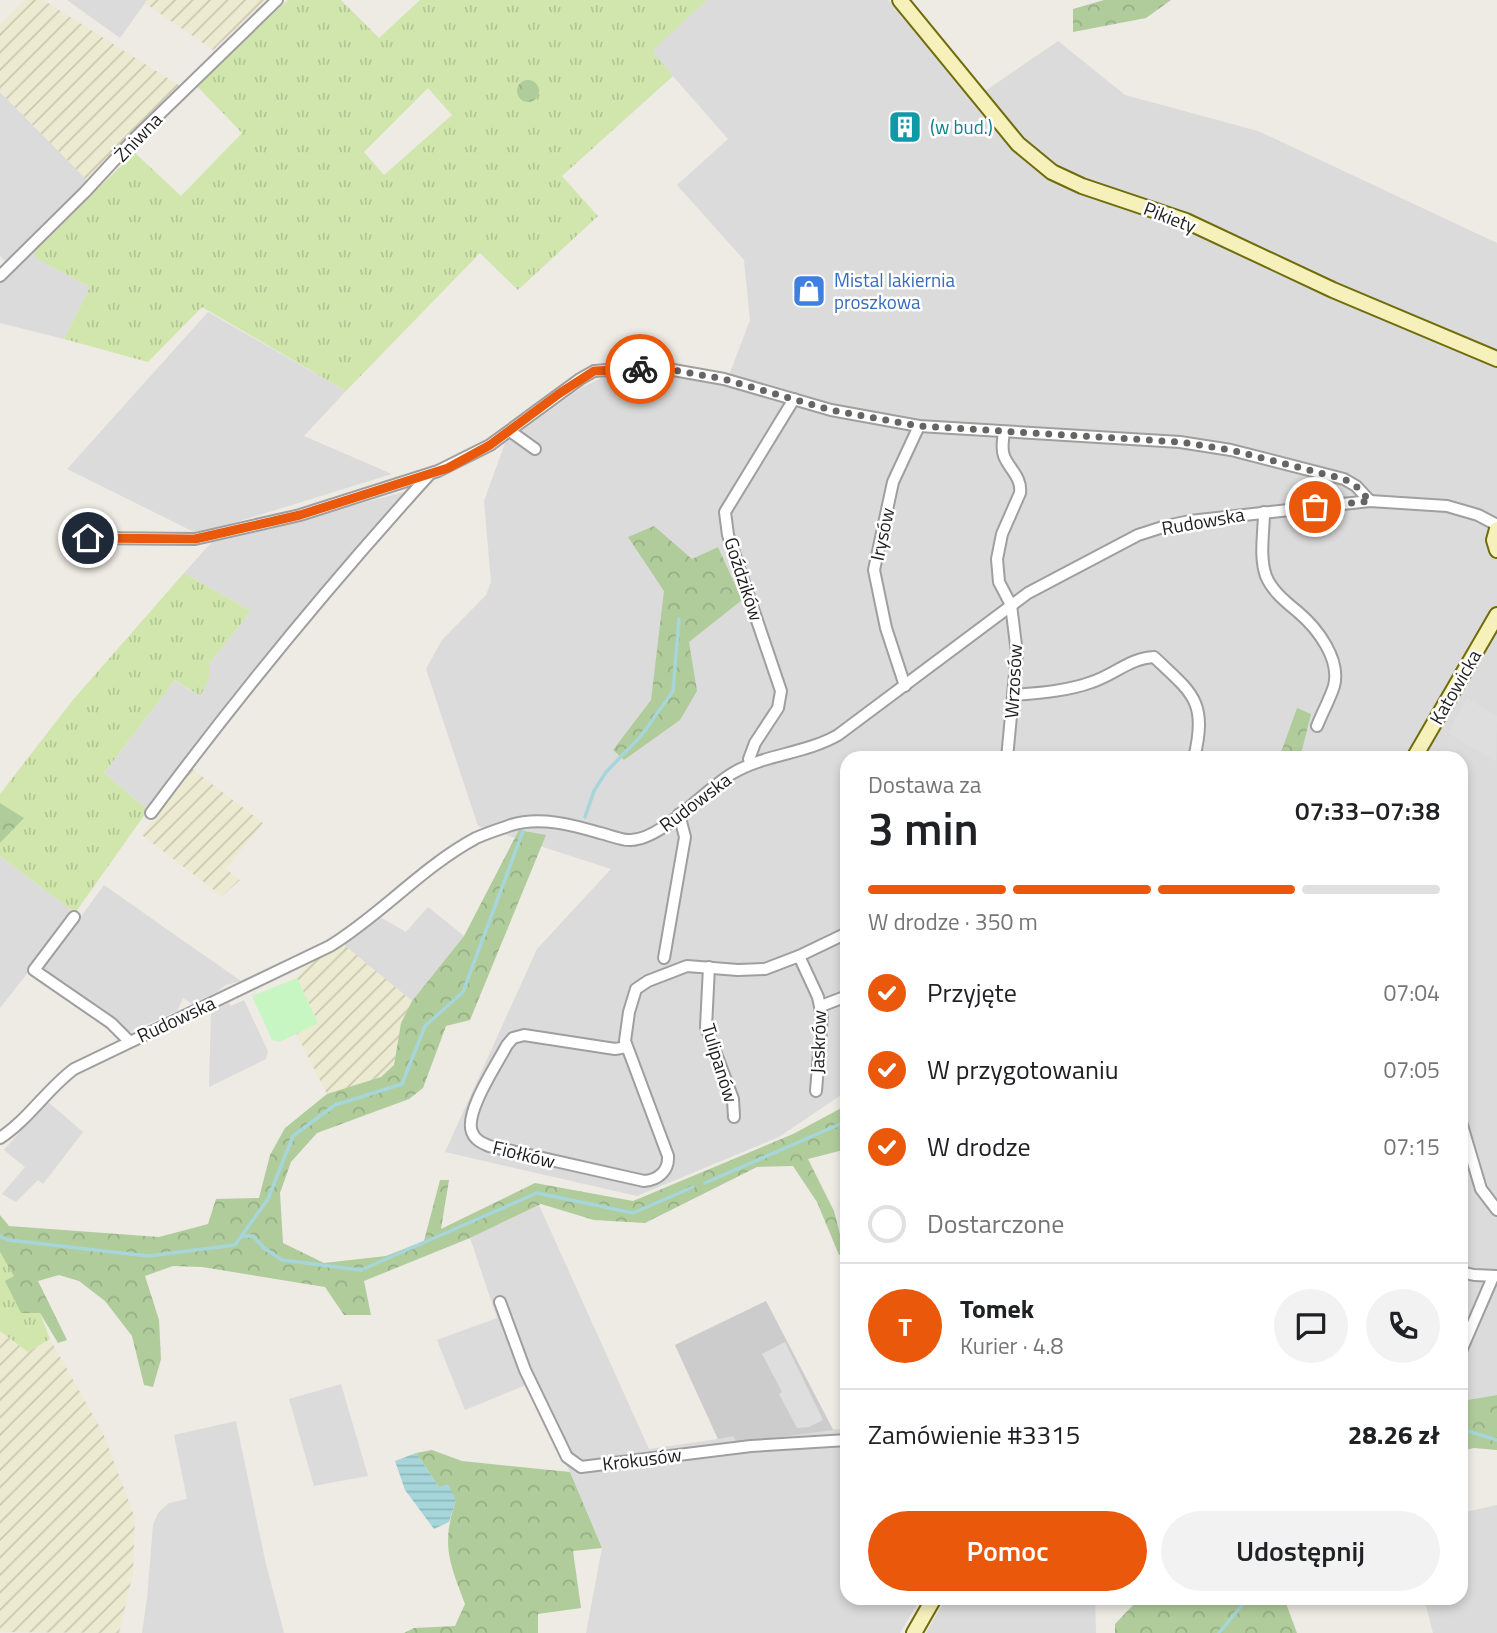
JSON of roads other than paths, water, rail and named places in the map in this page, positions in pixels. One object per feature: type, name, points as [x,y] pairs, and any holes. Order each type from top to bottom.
[{"type":"street","name":"Żniwna","points":[[0,276],[134,139],[278,0]]},
{"type":"street","name":"Pikiety","points":[[900,0],[1018,144],[1052,172],[1082,186],[1186,221],[1357,300],[1497,359]]},
{"type":"street","points":[[88,538],[195,539],[300,515],[430,474],[471,456],[594,371],[662,368],[724,379],[831,410],[919,426],[1158,440],[1231,450],[1344,479],[1356,486],[1370,501]]},
{"type":"street","name":"Goździków","points":[[751,764],[749,759],[755,743],[778,708],[781,691],[728,535],[725,512],[794,400]]},
{"type":"street","name":"Irysów","points":[[905,686],[887,628],[874,570],[893,482],[919,426]]},
{"type":"street","points":[[510,431],[535,449]]},
{"type":"street","name":"Wrzosów","points":[[1004,432],[1004,457],[1021,486],[998,546],[999,582],[1011,605],[1017,653],[1008,751]]},
{"type":"street","points":[[150,813],[287,638],[430,474]]},
{"type":"street","name":"Rudowska","points":[[0,1138],[14,1128],[67,1074],[129,1041],[330,946],[361,926],[412,882],[477,838],[515,824],[547,821],[578,826],[629,841],[643,838],[657,831],[731,774],[751,764],[824,743],[905,686],[1011,605],[1048,582],[1138,535],[1166,526],[1370,501],[1447,506],[1478,515],[1497,527]]},
{"type":"street","points":[[1264,512],[1263,554],[1266,575],[1277,592],[1319,633],[1332,661],[1334,687],[1317,726]]},
{"type":"street","points":[[1497,527],[1494,540],[1497,550]]},
{"type":"street","name":"Katowicka","points":[[1418,751],[1497,615]]},
{"type":"street","points":[[1014,695],[1039,693],[1092,682],[1140,658],[1154,657],[1193,696],[1198,709],[1195,751]]},
{"type":"street","points":[[664,958],[685,837],[679,814]]},
{"type":"street","points":[[74,917],[34,970],[111,1023],[129,1041]]},
{"type":"street","points":[[626,1047],[627,1023],[636,989],[648,981],[679,968],[765,969],[840,936]]},
{"type":"street","name":"Jaskrów","points":[[799,956],[821,1006],[816,1091]]},
{"type":"street","name":"Tulipanów","points":[[709,967],[706,1027],[733,1099],[734,1117]]},
{"type":"street","points":[[821,1006],[840,999]]},
{"type":"street","name":"Fiołków","points":[[524,1035],[615,1049],[626,1047],[668,1156],[664,1171],[655,1179],[644,1181],[489,1146],[473,1134],[471,1119],[475,1108],[506,1045],[513,1038],[524,1035]]},
{"type":"street","points":[[1468,1147],[1480,1189],[1497,1210]]},
{"type":"street","points":[[1468,1273],[1495,1277],[1468,1336]]},
{"type":"street","name":"Krokusów","points":[[500,1301],[525,1370],[561,1445],[567,1457],[581,1467],[751,1446],[840,1440]]},
{"type":"street","points":[[914,1633],[930,1605]]},
{"type":"water","points":[[416,1453],[439,1487],[448,1484],[456,1500],[449,1522],[434,1529],[405,1490],[395,1461]]},
{"type":"waterway","points":[[585,817],[594,791],[606,772],[641,736],[673,691],[679,619]]},
{"type":"waterway","points":[[0,1236],[8,1240],[148,1256],[235,1245],[268,1199],[293,1136],[335,1105],[402,1084],[425,1026],[463,992],[523,831]]},
{"type":"waterway","points":[[705,1183],[840,1124]]},
{"type":"waterway","points":[[243,1236],[253,1236],[264,1248],[282,1260],[361,1270],[537,1193],[633,1213],[693,1187]]},
{"type":"waterway","points":[[1468,1431],[1497,1440]]},
{"type":"waterway","points":[[1219,1633],[1242,1605]]},
{"type":"place","name":"(w bud.)","points":[[905,127]]},
{"type":"place","name":"Mistal lakiernia proszkowa","points":[[809,291]]}]
